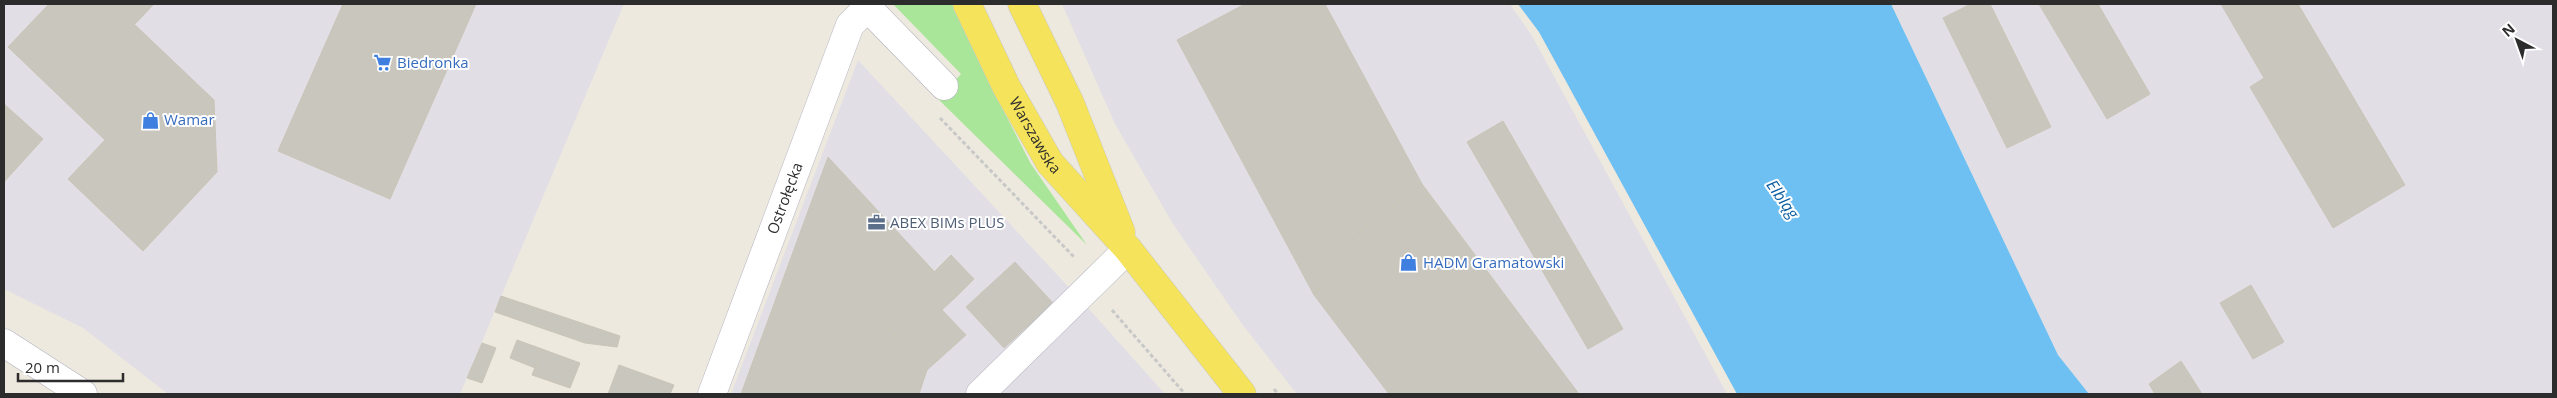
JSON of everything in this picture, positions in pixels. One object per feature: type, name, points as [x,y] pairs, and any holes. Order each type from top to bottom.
[{"type":"main road","name":"Warszawska","points":[[968,4],[1007,88],[1050,163],[1128,249],[1242,394]]},
{"type":"main road","name":"Warszawska","points":[[1022,4],[1070,104],[1128,249]]},
{"type":"street","points":[[866,6],[944,86]]},
{"type":"street","name":"Ostrołęcka","points":[[712,394],[850,25],[866,6]]},
{"type":"street","points":[[980,394],[1128,249]]},
{"type":"street","points":[[4,343],[83,394]]},
{"type":"path","points":[[934,112],[1072,254],[1117,317],[1185,394]]},
{"type":"path","points":[[1272,387],[1278,394]]},
{"type":"shaded area","points":[[4,4],[624,4],[460,394],[168,394],[83,328],[4,289]]},
{"type":"shaded area","points":[[1062,4],[1510,4],[1532,36],[1727,394],[1297,394],[1242,324],[1173,224],[1115,124]]},
{"type":"shaded area","points":[[1891,4],[2553,4],[2553,394],[2089,394],[2058,355]]},
{"type":"shaded area","points":[[858,60],[1088,308],[1165,394],[731,394]]},
{"type":"green space","points":[[893,4],[953,4],[997,98],[1031,164],[1087,245],[938,99],[961,74]]},
{"type":"water","name":"Elbląg","points":[[1518,4],[1891,4],[2058,355],[2089,394],[1737,394],[1539,32]]},
{"type":"building","name":"Wamar","points":[[49,4],[113,4],[214,100],[217,172],[143,251],[68,179],[105,140],[8,47]]},
{"type":"building","points":[[113,4],[154,4],[135,24]]},
{"type":"building","name":"Biedronka","points":[[343,4],[476,4],[390,199],[278,151]]},
{"type":"building","points":[[1245,4],[1325,4],[1422,184],[1360,231],[1314,295],[1177,40]]},
{"type":"building","points":[[1971,4],[1990,4],[2051,127],[2007,148],[1943,18]]},
{"type":"building","points":[[2039,4],[2098,4],[2150,94],[2107,119]]},
{"type":"building","points":[[2221,4],[2298,4],[2405,185],[2333,228],[2250,87],[2264,78]]},
{"type":"building","points":[[4,104],[43,139],[4,182]]},
{"type":"building","points":[[1503,121],[1623,329],[1588,349],[1467,142]]},
{"type":"building","points":[[828,157],[957,296],[904,345],[800,233]]},
{"type":"building","name":"HADM Gramatowski","points":[[1422,184],[1579,394],[1389,394],[1314,295],[1360,231]]},
{"type":"building","points":[[800,233],[927,370],[919,394],[741,394]]},
{"type":"building","points":[[951,255],[974,279],[957,296],[934,272]]},
{"type":"building","points":[[1015,262],[1053,303],[1004,348],[966,307]]},
{"type":"building","points":[[2251,285],[2284,342],[2253,359],[2220,303]]},
{"type":"building","points":[[501,296],[620,336],[617,347],[585,343],[495,312]]},
{"type":"building","points":[[942,310],[966,335],[927,370],[904,345]]},
{"type":"building","points":[[517,340],[542,349],[535,368],[510,358]]},
{"type":"building","points":[[482,343],[496,348],[482,383],[467,378]]},
{"type":"building","points":[[542,349],[580,363],[570,388],[532,375]]},
{"type":"building","points":[[2181,361],[2202,394],[2155,394],[2149,384]]},
{"type":"building","points":[[619,365],[674,385],[670,394],[608,394]]},
{"type":"place","name":"Biedronka","points":[[383,63]]},
{"type":"place","name":"Wamar","points":[[150,120]]},
{"type":"place","name":"ABEX BIMs PLUS","points":[[876,223]]},
{"type":"place","name":"HADM Gramatowski","points":[[1409,263]]}]
